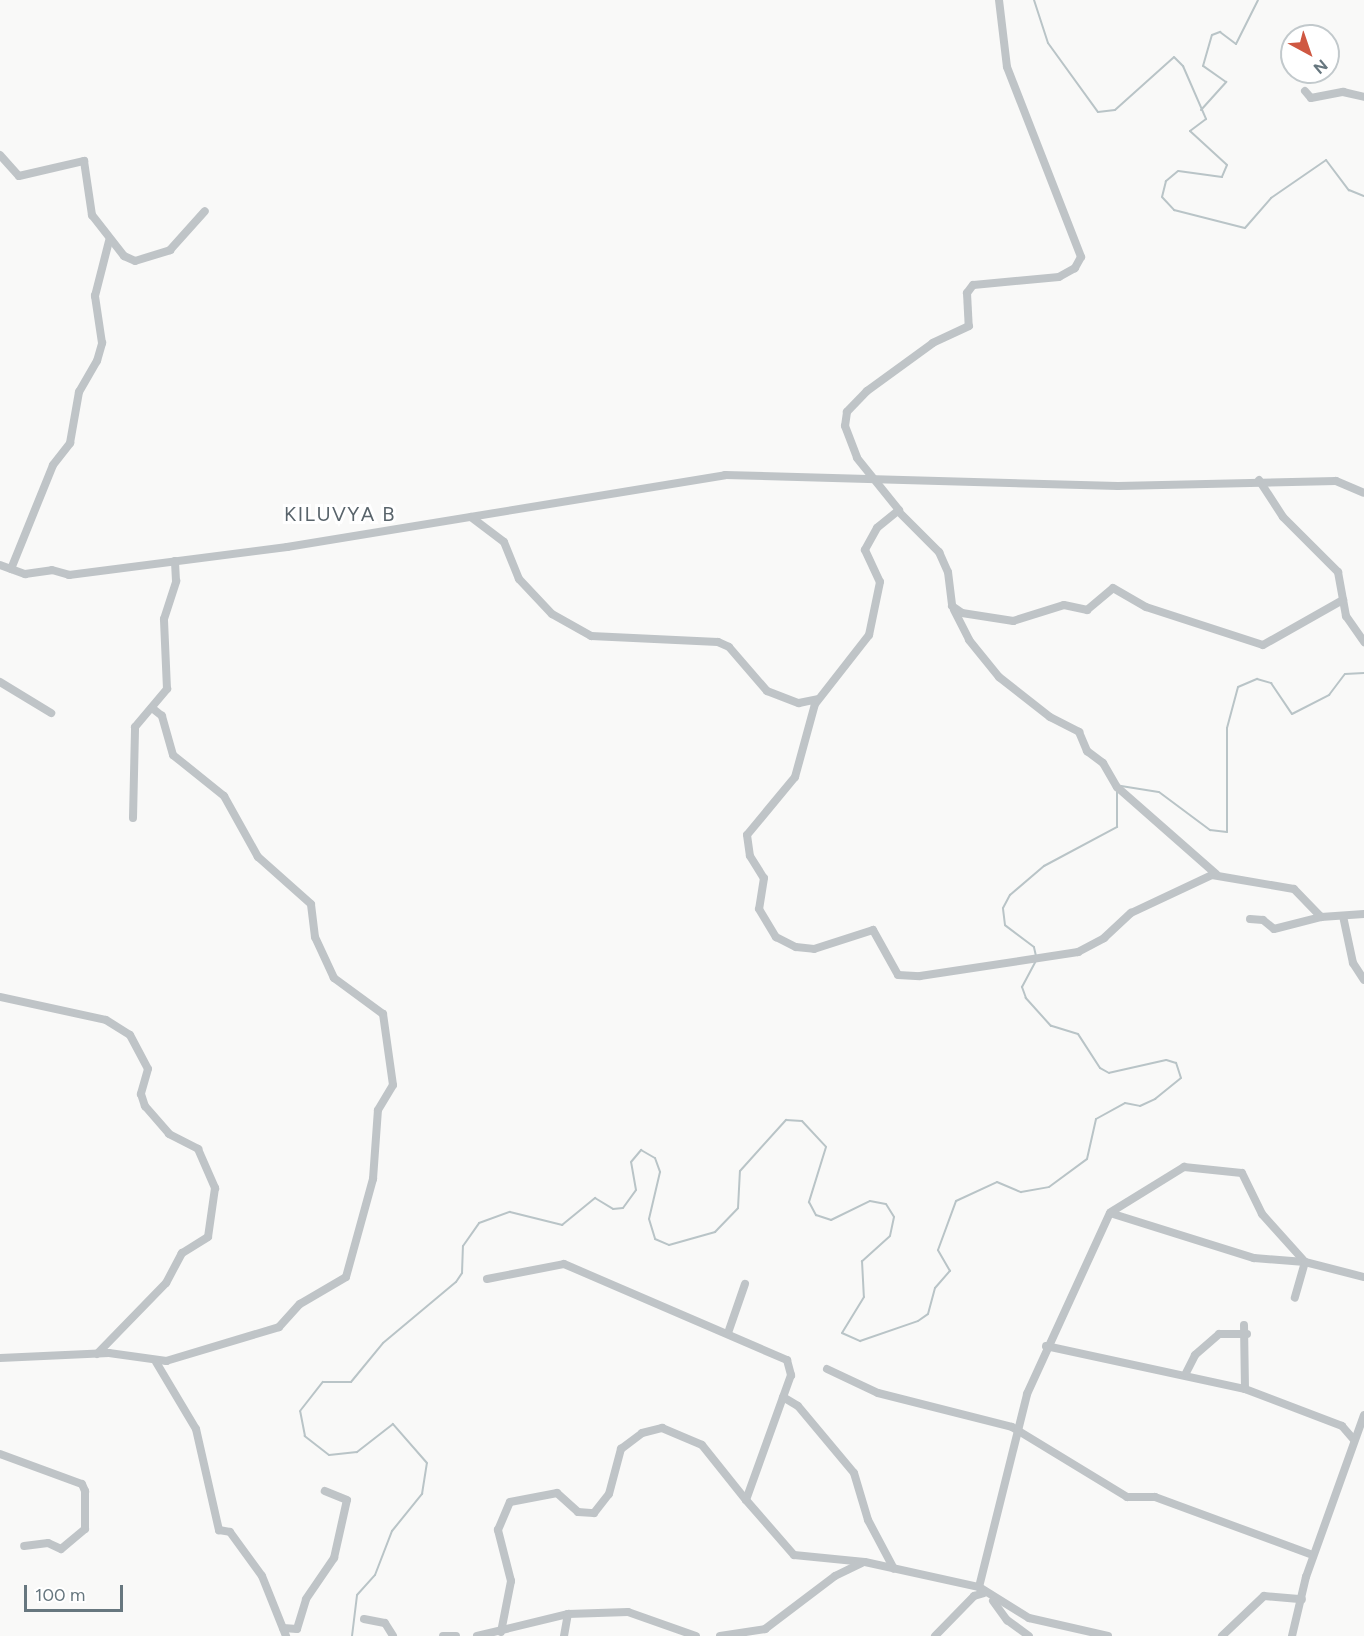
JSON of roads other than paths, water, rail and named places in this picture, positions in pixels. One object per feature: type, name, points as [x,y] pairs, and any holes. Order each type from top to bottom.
[{"type":"street","points":[[999,0],[1007,67],[1081,257],[1075,268],[1059,277],[973,285],[967,293],[969,326],[933,343],[853,403],[845,426],[857,458],[874,480],[898,504],[899,512],[942,557],[954,610],[969,640],[999,677],[1050,717],[1079,732],[1087,751],[1103,763],[1117,786],[1216,874],[1294,889],[1321,917]]},
{"type":"street","points":[[1305,91],[1311,98],[1343,92],[1364,97]]},
{"type":"street","points":[[0,155],[19,176],[84,161],[88,207],[109,241],[124,256],[153,259],[170,250],[205,211]]},
{"type":"street","points":[[11,569],[53,465],[70,443],[79,392],[97,361],[102,343],[95,296],[109,241]]},
{"type":"street","points":[[0,565],[11,569],[69,575],[471,517],[688,477],[874,480],[910,476],[1118,486],[1259,480],[1336,481],[1364,493]]},
{"type":"street","points":[[1259,480],[1283,517],[1338,572],[1343,600],[1354,632],[1364,642]]},
{"type":"street","points":[[899,512],[877,528],[865,550],[880,582],[869,635],[818,699],[795,777],[747,835],[750,856],[764,878],[759,909],[787,946],[814,949],[873,930],[902,975],[1035,963],[1078,952],[1104,938],[1131,913],[1216,874]]},
{"type":"street","points":[[471,517],[504,542],[519,579],[545,607],[591,636],[718,642],[729,647],[767,691],[799,703],[818,699]]},
{"type":"street","points":[[133,818],[136,724],[167,689],[164,619],[176,581],[175,561]]},
{"type":"street","points":[[954,610],[1020,621],[1064,605],[1087,610],[1113,588],[1146,607],[1263,645],[1343,600]]},
{"type":"street","points":[[0,682],[51,712]]},
{"type":"street","points":[[0,1358],[97,1353],[156,1362],[279,1327],[300,1304],[343,1281],[373,1179],[378,1110],[393,1085],[383,1014],[334,978],[315,937],[311,904],[258,857],[224,796],[172,755],[162,716],[152,708]]},
{"type":"street","points":[[1250,920],[1263,920],[1274,929],[1321,917],[1364,914]]},
{"type":"street","points":[[1343,916],[1353,963],[1364,980]]},
{"type":"street","points":[[0,997],[106,1020],[130,1035],[148,1070],[141,1094],[145,1106],[169,1134],[198,1149],[215,1188],[208,1237],[182,1253],[166,1283],[97,1353]]},
{"type":"street","points":[[935,1636],[982,1590],[996,1507],[1046,1346],[1111,1212],[1184,1167],[1232,1170],[1246,1175],[1253,1202],[1305,1262]]},
{"type":"street","points":[[1111,1212],[1254,1258],[1305,1262],[1364,1277]]},
{"type":"street","points":[[1295,1298],[1305,1262]]},
{"type":"street","points":[[487,1279],[564,1264],[787,1360],[791,1376],[746,1500]]},
{"type":"street","points":[[728,1333],[745,1284]]},
{"type":"street","points":[[1186,1373],[1195,1355],[1220,1334],[1246,1329],[1245,1389]]},
{"type":"street","points":[[1046,1346],[1186,1373],[1245,1389],[1342,1426],[1354,1440]]},
{"type":"street","points":[[156,1362],[196,1429],[219,1530],[230,1532],[262,1576],[284,1632],[297,1629],[306,1599],[334,1558],[347,1500],[325,1491]]},
{"type":"street","points":[[827,1369],[878,1393],[1019,1432],[1108,1490],[1127,1497],[1155,1497],[1313,1556]]},
{"type":"street","points":[[783,1397],[798,1406],[854,1473],[868,1520],[894,1569]]},
{"type":"street","points":[[1292,1636],[1313,1556],[1364,1415]]},
{"type":"street","points":[[501,1632],[511,1581],[498,1530],[510,1502],[557,1493],[578,1512],[594,1513],[609,1494],[621,1449],[642,1433],[662,1428],[702,1445],[794,1555],[865,1562],[982,1590],[993,1600],[1007,1620],[1029,1636]]},
{"type":"street","points":[[0,1454],[82,1484],[85,1491],[85,1529],[61,1549],[48,1543],[24,1546]]},
{"type":"street","points":[[720,1636],[765,1629],[835,1576],[865,1562]]},
{"type":"street","points":[[1222,1636],[1268,1595],[1302,1599]]},
{"type":"street","points":[[993,1600],[1029,1618],[1108,1636]]},
{"type":"street","points":[[477,1636],[568,1614],[631,1612],[696,1636]]},
{"type":"street","points":[[564,1636],[568,1614]]},
{"type":"street","points":[[364,1619],[385,1623],[393,1636]]},
{"type":"street","points":[[442,1636],[456,1636]]},
{"type":"waterway","points":[[1034,0],[1048,43],[1098,112],[1115,110],[1174,57],[1183,66],[1206,119],[1190,131],[1227,165],[1222,177],[1178,171],[1166,181],[1162,197],[1174,210],[1245,228],[1271,198],[1326,160],[1349,190],[1364,196]]},
{"type":"waterway","points":[[1201,110],[1226,82],[1203,66],[1212,35],[1220,32],[1236,44],[1258,0]]},
{"type":"waterway","points":[[1121,786],[1159,792],[1210,830],[1227,832],[1227,728],[1238,687],[1257,679],[1271,683],[1292,714],[1329,695],[1345,674],[1364,673]]},
{"type":"waterway","points":[[1036,956],[1034,947],[1005,925],[1003,908],[1010,895],[1044,866],[1117,827],[1117,791]]},
{"type":"waterway","points":[[352,1636],[357,1595],[375,1575],[392,1531],[422,1494],[427,1463],[393,1424],[357,1452],[329,1455],[305,1436],[300,1411],[323,1382],[351,1382],[383,1343],[456,1282],[462,1273],[463,1246],[479,1223],[510,1212],[562,1225],[595,1198],[613,1209],[623,1208],[636,1190],[631,1162],[641,1150],[655,1158],[660,1172],[649,1219],[655,1239],[669,1245],[715,1232],[738,1208],[740,1171],[786,1120],[802,1121],[826,1147],[809,1202],[816,1215],[831,1220],[870,1201],[886,1204],[894,1217],[890,1236],[862,1261],[864,1297],[842,1333],[860,1341],[918,1321],[928,1314],[935,1288],[950,1271],[938,1250],[956,1201],[997,1182],[1021,1192],[1049,1187],[1087,1159],[1096,1119],[1125,1103],[1140,1106],[1155,1099],[1181,1078],[1176,1063],[1166,1060],[1109,1073],[1100,1068],[1078,1034],[1051,1026],[1026,998],[1022,987],[1036,961]]},
{"type":"district","name":"KILUVYA B","points":[[340,514]]}]
